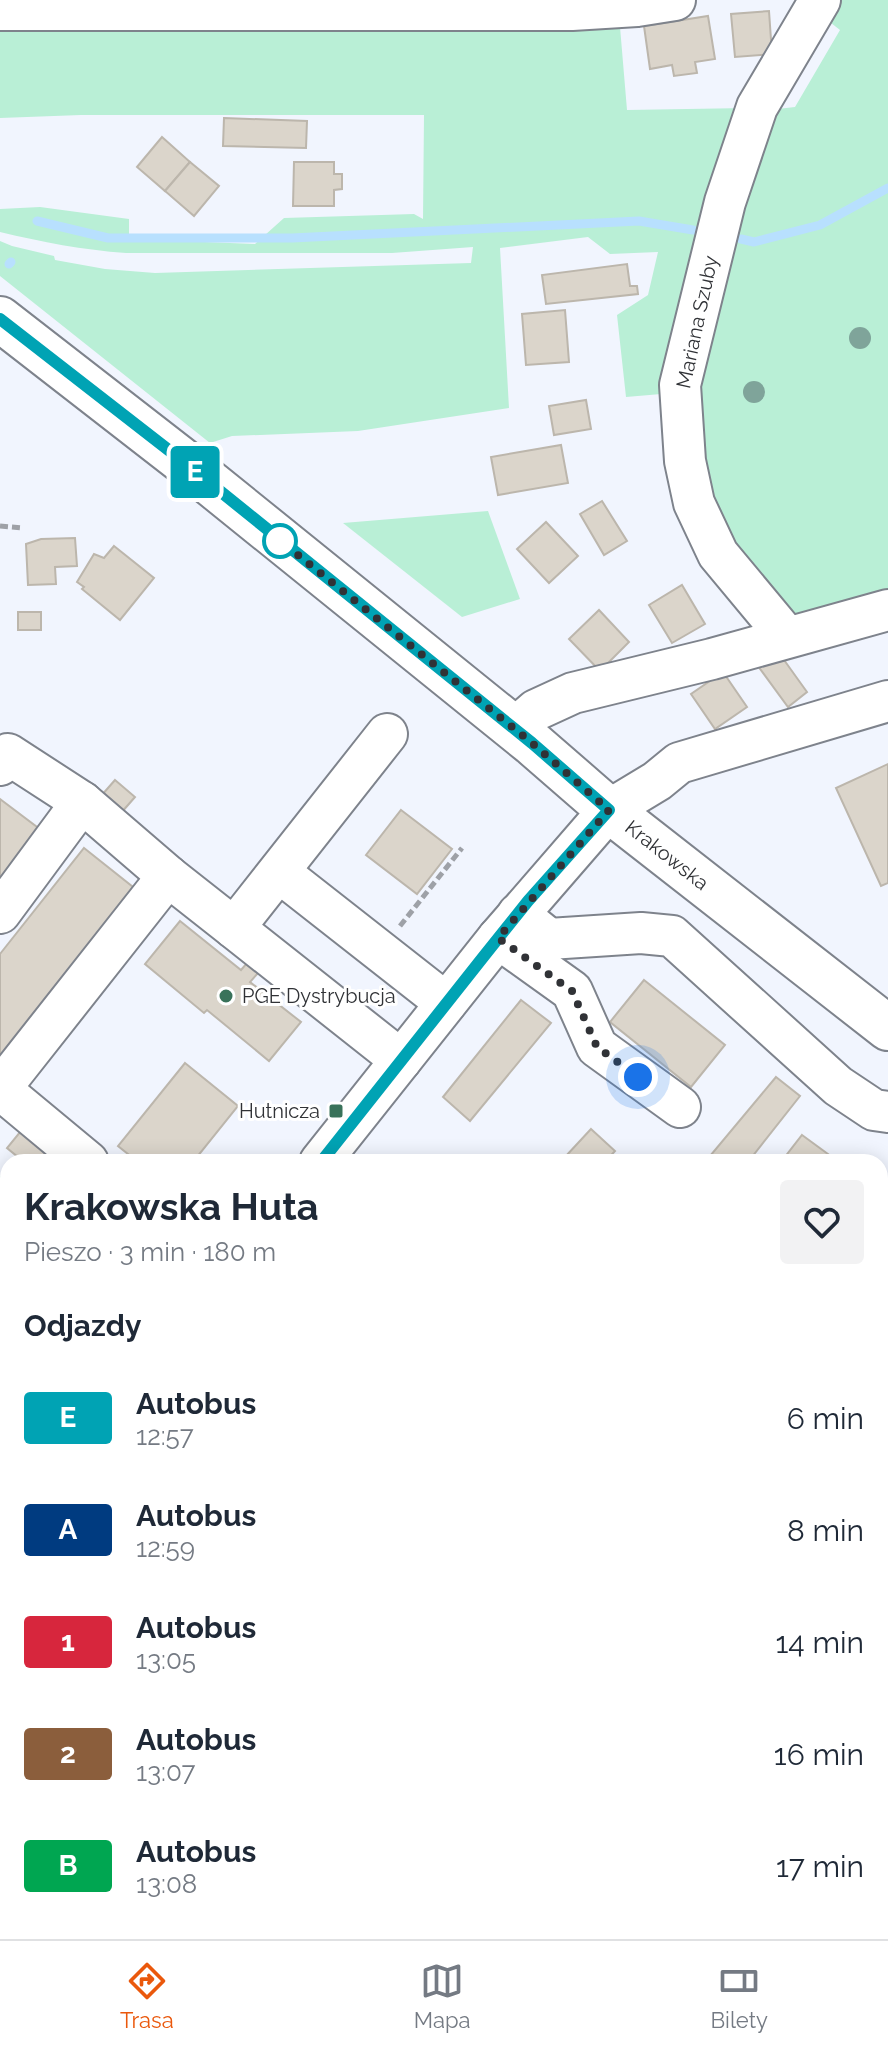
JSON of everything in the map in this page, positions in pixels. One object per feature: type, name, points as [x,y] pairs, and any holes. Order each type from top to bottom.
[{"type":"main road","name":"Krakowska","points":[[0,319],[184,462],[514,729],[609,810],[888,1028]]},
{"type":"street","points":[[0,10],[572,10],[675,0]]},
{"type":"street","name":"Mariana Szuby","points":[[787,637],[718,554],[694,503],[685,461],[680,385],[725,202],[757,107],[820,0]]},
{"type":"street","points":[[514,729],[536,710],[573,693],[698,663],[888,610]]},
{"type":"street","points":[[326,1154],[508,926],[609,810],[657,781],[679,763],[888,701]]},
{"type":"street","points":[[657,781],[695,777],[888,718]]},
{"type":"street","points":[[234,928],[387,734]]},
{"type":"street","points":[[0,765],[8,754],[82,802],[168,876],[401,1060]]},
{"type":"street","points":[[0,913],[82,802]]},
{"type":"street","points":[[279,872],[446,1003]]},
{"type":"street","points":[[78,1154],[0,1089],[168,876]]},
{"type":"street","points":[[508,926],[572,991],[597,1047],[680,1107]]},
{"type":"street","points":[[508,926],[549,939],[641,933],[672,936],[838,1086],[874,1110],[888,1112]]},
{"type":"path","points":[[0,526],[23,528]]},
{"type":"path","points":[[379,951],[462,848]]},
{"type":"green space","points":[[825,0],[888,0],[888,602],[790,632],[705,510],[696,377],[759,111],[795,107],[840,30],[817,12]]},
{"type":"green space","points":[[619,15],[627,110],[747,108],[673,393],[626,397],[617,315],[648,295],[658,252],[610,254],[588,237],[500,248],[509,408],[358,431],[232,436],[210,443],[0,276],[0,241],[54,256],[55,260],[105,269],[155,273],[471,263],[473,247],[392,253],[126,253],[63,245],[0,232],[0,209],[40,207],[129,219],[129,239],[255,244],[284,218],[414,214],[423,219],[424,115],[81,115],[0,118],[0,23]]},
{"type":"green space","points":[[488,511],[520,599],[462,617],[343,523]]},
{"type":"building","points":[[769,11],[772,54],[735,57],[731,14]]},
{"type":"building","points":[[708,16],[715,59],[695,62],[697,73],[674,76],[672,65],[650,69],[644,26]]},
{"type":"building","points":[[224,118],[307,121],[306,148],[223,146]]},
{"type":"building","points":[[162,137],[190,162],[165,191],[137,167]]},
{"type":"building","points":[[190,162],[219,186],[194,216],[165,191]]},
{"type":"building","points":[[294,162],[334,162],[334,174],[342,174],[342,189],[334,190],[334,206],[293,206]]},
{"type":"building","points":[[627,264],[630,286],[637,286],[638,294],[546,304],[542,275]]},
{"type":"building","points":[[565,310],[569,362],[526,365],[522,314]]},
{"type":"building","points":[[586,400],[591,429],[554,435],[549,406]]},
{"type":"building","points":[[561,445],[568,483],[498,495],[491,457]]},
{"type":"building","points":[[602,501],[627,541],[604,555],[580,514]]},
{"type":"building","points":[[546,522],[578,556],[549,583],[517,549]]},
{"type":"building","points":[[75,538],[77,566],[55,567],[56,584],[28,585],[26,544],[41,539]]},
{"type":"building","points":[[114,546],[154,578],[120,620],[77,582],[94,554],[104,558]]},
{"type":"building","points":[[682,585],[705,624],[672,643],[649,605]]},
{"type":"building","points":[[599,610],[629,642],[600,671],[569,639]]},
{"type":"building","points":[[18,612],[41,612],[41,630],[18,630]]},
{"type":"building","points":[[779,653],[807,692],[788,707],[755,662]]},
{"type":"building","points":[[723,672],[747,707],[715,729],[691,694]]},
{"type":"building","points":[[888,764],[888,883],[881,886],[836,788]]},
{"type":"building","points":[[115,780],[135,797],[121,813],[101,796]]},
{"type":"building","points":[[0,799],[41,830],[0,883]]},
{"type":"building","points":[[401,810],[452,849],[417,894],[366,855]]},
{"type":"building","points":[[84,848],[138,891],[5,1058],[0,1055],[0,954]]},
{"type":"building","name":"PGE Dystrybucja","points":[[180,921],[241,970],[247,963],[259,972],[250,982],[301,1022],[269,1061],[145,964]]},
{"type":"building","points":[[644,980],[725,1045],[691,1087],[610,1022]]},
{"type":"building","points":[[521,1000],[551,1023],[470,1121],[443,1097]]},
{"type":"building","points":[[185,1063],[238,1106],[199,1154],[128,1154],[118,1146]]},
{"type":"building","points":[[776,1077],[800,1096],[754,1154],[712,1154]]},
{"type":"building","points":[[25,1126],[58,1154],[14,1154],[7,1148]]},
{"type":"building","points":[[591,1129],[615,1151],[612,1154],[568,1154]]},
{"type":"building","points":[[802,1135],[828,1154],[787,1154]]},
{"type":"waterway","points":[[741,239],[754,242],[820,225],[888,188]]},
{"type":"waterway","points":[[37,221],[108,238],[292,238],[639,221],[693,230]]},
{"type":"bus line","name":"E","points":[[0,319],[184,462],[532,743],[609,810],[528,901],[327,1154]]},
{"type":"place","name":"PGE Dystrybucja","points":[[226,996]]},
{"type":"place","name":"Hutnicza","points":[[336,1111]]},
{"type":"route","points":[[280,541],[278,539],[532,743],[609,810],[498,938],[572,991],[597,1047],[638,1077]]}]
